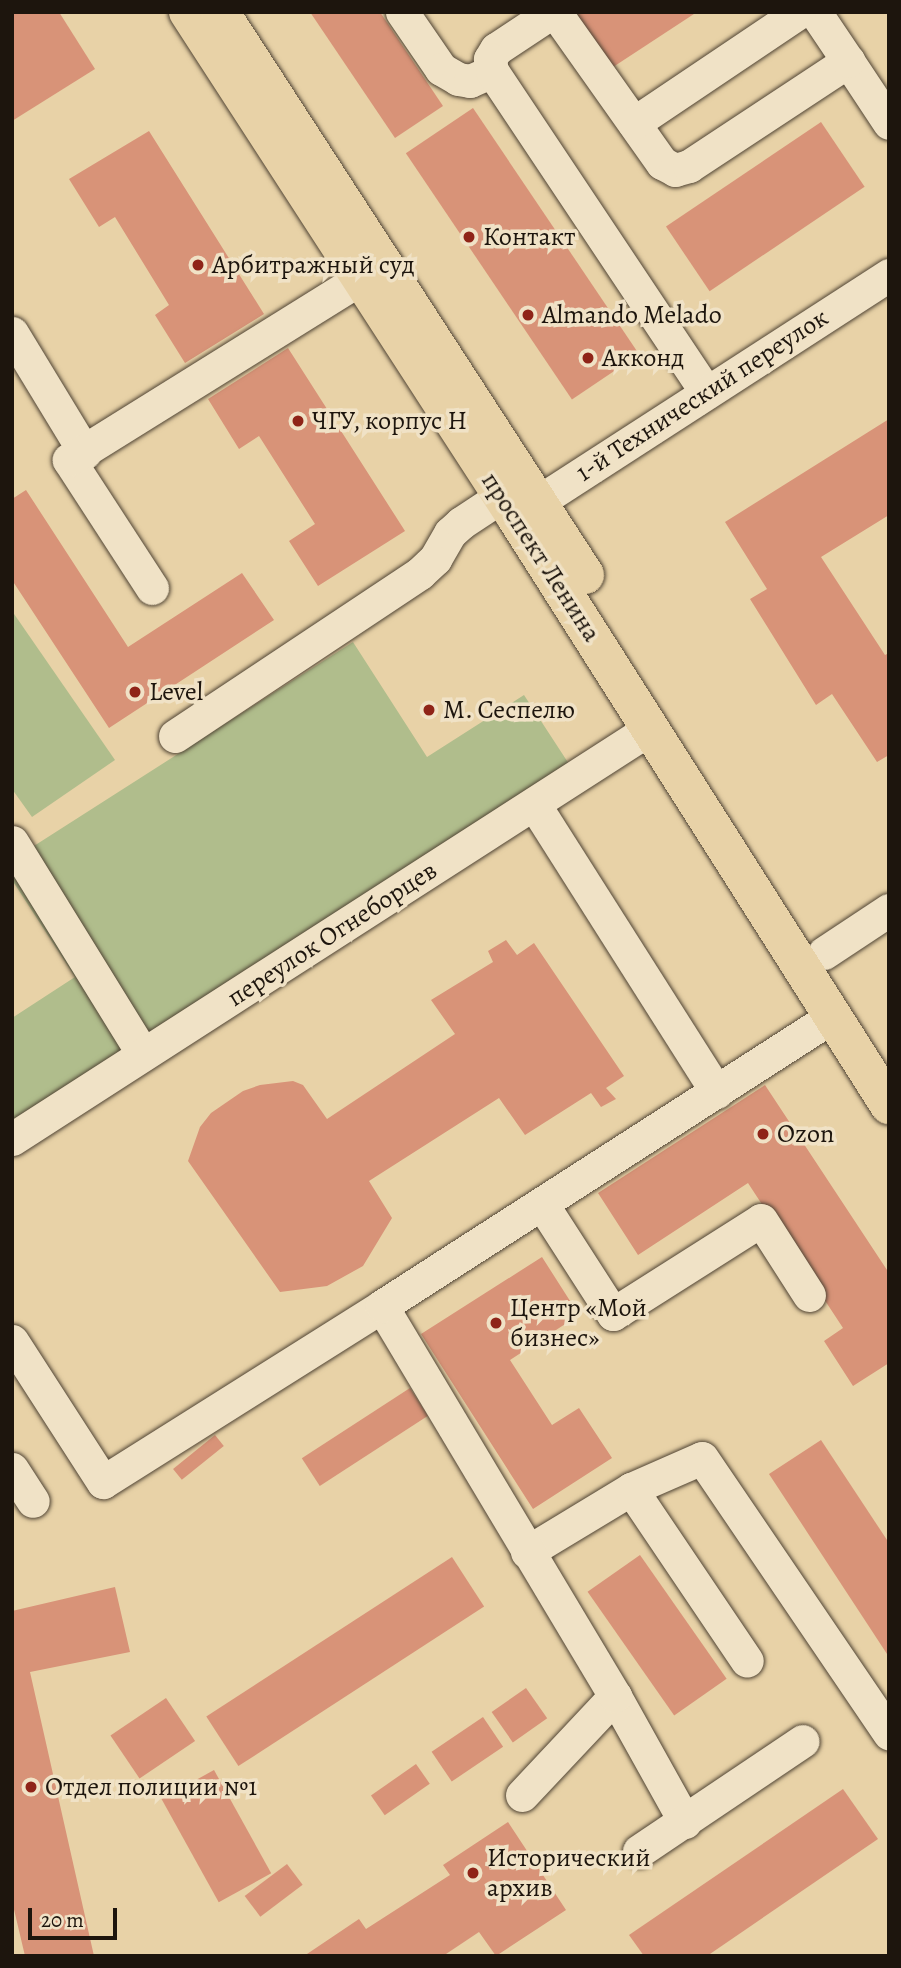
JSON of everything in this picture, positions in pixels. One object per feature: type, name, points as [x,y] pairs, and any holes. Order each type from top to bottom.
[{"type":"main road","name":"проспект Ленина","points":[[188,12],[372,271],[520,499],[844,1009],[889,1105]]},
{"type":"main road","name":"проспект Ленина","points":[[220,12],[372,271]]},
{"type":"main road","name":"проспект Ленина","points":[[844,1009],[889,1056]]},
{"type":"street","points":[[402,12],[442,69],[458,79],[470,81],[492,71]]},
{"type":"street","points":[[706,392],[492,71],[490,60],[496,49],[554,12],[662,163],[676,170],[689,166],[848,61]]},
{"type":"street","points":[[634,123],[799,12]]},
{"type":"street","points":[[815,12],[889,123]]},
{"type":"street","points":[[152,588],[69,460],[85,453],[372,271]]},
{"type":"street","name":"1-й Технический переулок","points":[[175,736],[420,573],[435,559],[450,533],[461,523],[520,499],[706,392],[889,275]]},
{"type":"street","points":[[12,332],[85,453]]},
{"type":"street","name":"переулок Огнеборцев","points":[[12,1139],[662,722]]},
{"type":"street","points":[[534,804],[717,1092]]},
{"type":"street","points":[[12,842],[144,1054]]},
{"type":"street","points":[[813,960],[889,910]]},
{"type":"street","points":[[12,1341],[103,1482],[844,1009]]},
{"type":"street","points":[[542,1204],[613,1314],[761,1220],[809,1295]]},
{"type":"street","points":[[382,1306],[615,1696],[685,1822]]},
{"type":"street","points":[[527,1552],[631,1489],[702,1458],[889,1733]]},
{"type":"street","points":[[12,1469],[33,1501]]},
{"type":"street","points":[[631,1489],[747,1661]]},
{"type":"street","points":[[522,1795],[615,1696]]},
{"type":"street","points":[[639,1851],[803,1741]]},
{"type":"green space","points":[[12,611],[115,760],[32,817],[12,789]]},
{"type":"green space","points":[[353,642],[427,757],[524,695],[571,767],[12,1126],[12,1018],[75,977],[12,880],[12,860]]},
{"type":"building","points":[[12,12],[59,12],[95,69],[12,121]]},
{"type":"building","points":[[310,12],[380,12],[443,106],[395,138]]},
{"type":"building","points":[[582,12],[697,12],[607,71],[573,18]]},
{"type":"building","points":[[473,108],[639,354],[572,400],[406,153]]},
{"type":"building","points":[[821,122],[865,187],[710,291],[666,227]]},
{"type":"building","points":[[149,131],[264,314],[185,363],[155,315],[169,305],[115,217],[99,227],[69,179]]},
{"type":"building","points":[[288,348],[405,531],[318,586],[289,541],[315,524],[259,436],[239,449],[208,399]]},
{"type":"building","points":[[889,419],[889,515],[821,557],[885,655],[889,653],[889,755],[877,762],[832,694],[816,705],[750,599],[767,589],[725,522]]},
{"type":"building","points":[[26,490],[128,647],[242,573],[274,620],[109,728],[12,580],[12,499]]},
{"type":"building","points":[[506,940],[517,955],[534,943],[624,1076],[606,1088],[616,1099],[601,1107],[591,1093],[525,1135],[499,1098],[369,1181],[392,1218],[363,1266],[327,1286],[280,1292],[188,1161],[200,1127],[211,1113],[243,1091],[260,1085],[293,1081],[303,1085],[327,1119],[455,1034],[431,1000],[493,962],[488,951]]},
{"type":"building","points":[[765,1085],[889,1273],[889,1363],[853,1386],[824,1341],[843,1328],[748,1183],[638,1255],[598,1193]]},
{"type":"building","points":[[542,1257],[579,1315],[510,1360],[552,1425],[579,1408],[612,1458],[533,1509],[421,1334]]},
{"type":"building","points":[[410,1388],[428,1416],[320,1486],[302,1458]]},
{"type":"building","points":[[215,1435],[224,1446],[182,1480],[173,1469]]},
{"type":"building","points":[[821,1440],[889,1543],[889,1657],[769,1474]]},
{"type":"building","points":[[640,1555],[727,1679],[674,1715],[588,1592]]},
{"type":"building","points":[[452,1557],[484,1606],[238,1766],[206,1717]]},
{"type":"building","points":[[115,1587],[130,1652],[30,1672],[94,1956],[25,1956],[12,1901],[12,1611]]},
{"type":"building","points":[[526,1688],[547,1718],[513,1742],[492,1712]]},
{"type":"building","points":[[166,1698],[195,1741],[140,1779],[110,1735]]},
{"type":"building","points":[[483,1717],[503,1747],[452,1782],[432,1752]]},
{"type":"building","points":[[416,1764],[430,1784],[385,1815],[371,1796]]},
{"type":"building","points":[[214,1770],[271,1873],[219,1902],[162,1799]]},
{"type":"building","points":[[843,1789],[878,1839],[707,1956],[644,1956],[629,1935]]},
{"type":"building","points":[[508,1822],[566,1910],[496,1956],[479,1932],[443,1956],[304,1956],[359,1919],[366,1929],[450,1875],[443,1865]]},
{"type":"building","points":[[287,1864],[303,1885],[260,1917],[245,1896]]},
{"type":"place","name":"Контакт","points":[[469,237]]},
{"type":"place","name":"Арбитражный суд","points":[[198,265]]},
{"type":"place","name":"Almando Melado","points":[[528,315]]},
{"type":"place","name":"Акконд","points":[[588,358]]},
{"type":"place","name":"ЧГУ, корпус Н","points":[[298,421]]},
{"type":"place","name":"Level","points":[[135,692]]},
{"type":"place","name":"М. Сеспелю","points":[[429,710]]},
{"type":"place","name":"Ozon","points":[[763,1134]]},
{"type":"place","name":"Центр «Мой бизнес»","points":[[496,1323]]},
{"type":"place","name":"Отдел полиции №1","points":[[31,1787]]},
{"type":"place","name":"Исторический архив","points":[[473,1873]]}]
